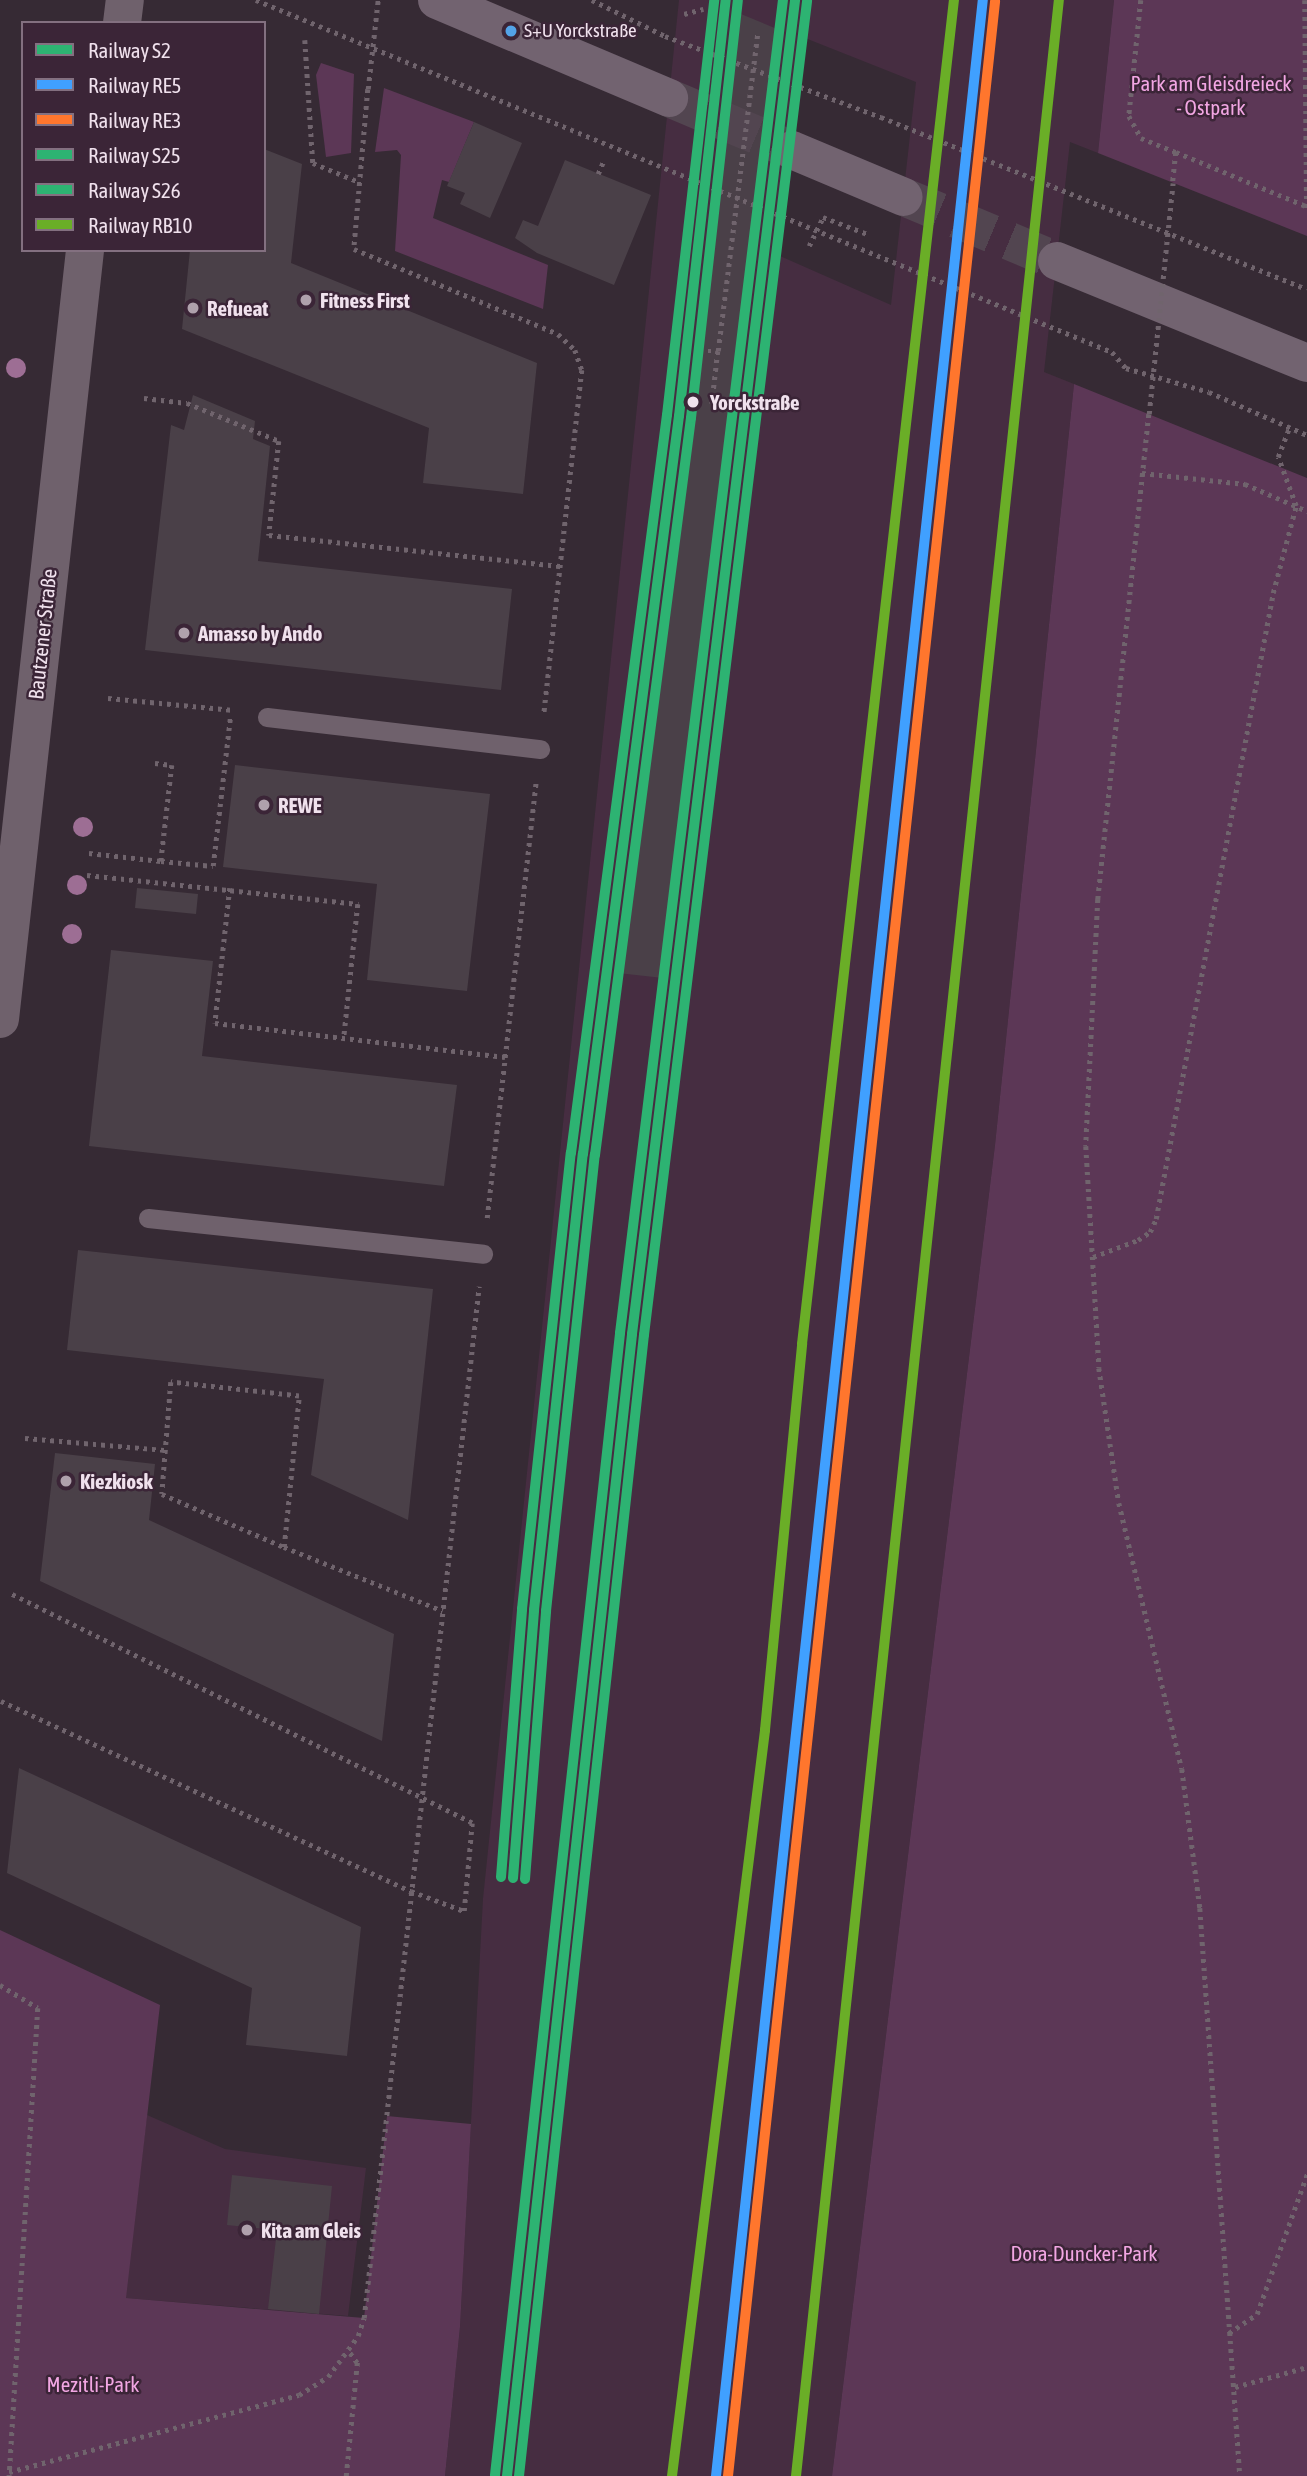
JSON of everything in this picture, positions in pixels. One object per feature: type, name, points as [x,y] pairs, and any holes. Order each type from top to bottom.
[{"type":"main road","points":[[437,0],[669,98]]},
{"type":"main road","points":[[792,150],[904,197]]},
{"type":"main road","points":[[1057,261],[1307,363]]},
{"type":"street","points":[[122,21],[125,0]]},
{"type":"street","name":"Bautzener Straße","points":[[0,1018],[85,252]]},
{"type":"lane","points":[[267,717],[540,749]]},
{"type":"lane","points":[[148,1218],[483,1254]]},
{"type":"path","points":[[256,0],[1112,352],[1126,368],[1209,392],[1307,435]]},
{"type":"path","points":[[0,1985],[38,2008],[9,2474],[299,2395],[328,2377],[349,2352],[364,2318],[582,370],[575,350],[558,334],[354,249],[378,0]]},
{"type":"path","points":[[592,0],[665,36],[881,117],[1307,289]]},
{"type":"path","points":[[1141,0],[1129,116],[1141,138],[1306,207],[1305,0]]},
{"type":"path","points":[[684,14],[703,9]]},
{"type":"path","points":[[712,404],[758,31]]},
{"type":"path","points":[[305,40],[313,163],[359,182]]},
{"type":"path","points":[[1176,152],[1098,899],[1086,1146],[1099,1368],[1119,1503],[1182,1769],[1200,1908],[1240,2476]]},
{"type":"path","points":[[598,174],[603,162]]},
{"type":"path","points":[[809,246],[823,217],[870,236]]},
{"type":"path","points":[[708,351],[718,352]]},
{"type":"path","points":[[144,398],[187,403],[279,441],[269,535],[561,566]]},
{"type":"path","points":[[1093,1257],[1138,1240],[1150,1232],[1156,1219],[1273,593],[1296,506],[1279,457],[1289,428]]},
{"type":"path","points":[[1142,473],[1245,484],[1307,511]]},
{"type":"path","points":[[108,698],[241,711]]},
{"type":"path","points":[[89,853],[213,866],[231,709]]},
{"type":"path","points":[[155,763],[172,765],[161,861]]},
{"type":"path","points":[[87,875],[230,888],[358,904],[344,1038]]},
{"type":"path","points":[[230,888],[215,1023],[505,1057]]},
{"type":"path","points":[[284,1547],[299,1396],[171,1382],[162,1494],[284,1547],[443,1611]]},
{"type":"path","points":[[25,1438],[166,1450]]},
{"type":"path","points":[[1,1701],[411,1891],[464,1911],[472,1823],[11,1594]]},
{"type":"path","points":[[1228,2333],[1257,2314],[1307,2174]]},
{"type":"path","points":[[346,2476],[357,2363],[349,2352]]},
{"type":"path","points":[[1235,2387],[1307,2367]]},
{"type":"shaded area","points":[[679,0],[1114,0],[1098,153],[1070,142],[1044,372],[1074,384],[995,1145],[832,2476],[445,2476],[460,2327],[483,1899]],"holes":[[[805,38],[916,82],[891,305],[780,256]]]},
{"type":"shaded area","name":"Kita am Gleis","points":[[147,2115],[225,2149],[366,2168],[348,2316],[125,2298]]},
{"type":"green space","name":"Park am Gleisdreieck - Ostpark","points":[[1114,0],[1307,0],[1307,236],[1098,153]]},
{"type":"green space","points":[[321,63],[354,74],[351,153],[326,157],[316,75]]},
{"type":"green space","points":[[384,88],[474,122],[449,182],[442,180],[433,218],[548,265],[543,309],[395,251],[401,155],[397,150],[375,152]]},
{"type":"green space","name":"Dora-Duncker-Park","points":[[1074,384],[1307,478],[1307,2476],[832,2476],[995,1145]]},
{"type":"green space","name":"Mezitli-Park","points":[[0,1930],[160,2005],[126,2298],[364,2318],[387,2116],[471,2124],[460,2327],[445,2476],[0,2476]]},
{"type":"building","points":[[741,14],[777,29],[663,978],[618,973]]},
{"type":"building","points":[[474,122],[522,143],[490,218],[460,204],[465,193],[447,186]]},
{"type":"building","points":[[266,150],[302,164],[291,263],[537,363],[523,494],[423,483],[429,428],[182,329],[190,252],[266,252]]},
{"type":"building","points":[[565,160],[651,195],[614,285],[537,253],[515,238],[523,220],[538,226]]},
{"type":"building","points":[[193,395],[255,421],[253,439],[270,446],[258,561],[512,589],[501,690],[145,650],[171,425],[184,430]]},
{"type":"building","points":[[235,765],[490,794],[467,991],[367,980],[377,884],[223,867]]},
{"type":"building","points":[[137,888],[198,894],[196,914],[135,908]]},
{"type":"building","points":[[111,950],[213,961],[202,1056],[457,1085],[444,1186],[89,1146]]},
{"type":"building","points":[[78,1250],[433,1289],[408,1520],[311,1475],[324,1379],[67,1350]]},
{"type":"building","points":[[55,1453],[155,1464],[149,1520],[394,1634],[382,1741],[40,1581]]},
{"type":"building","points":[[19,1768],[361,1927],[347,2056],[246,2045],[252,1988],[7,1873]]},
{"type":"building","points":[[232,2175],[332,2186],[319,2314],[268,2309],[277,2230],[227,2225]]},
{"type":"tunnel","points":[[669,98],[792,150]]},
{"type":"tunnel","points":[[904,197],[1057,261]]},
{"type":"rail line","name":"S26","points":[[501,1877],[522,1609],[571,1153],[667,415],[714,0]]},
{"type":"rail line","name":"S2","points":[[513,1878],[534,1610],[583,1154],[679,416],[726,0]]},
{"type":"rail line","name":"S26","points":[[495,2475],[620,1333],[783,0]]},
{"type":"rail line","name":"S2","points":[[507,2476],[632,1334],[795,0]]},
{"type":"rail line","name":"RB10","points":[[672,2476],[765,1730],[802,1344],[954,0]]},
{"type":"rail line","name":"RE5","points":[[716,2476],[983,0]]},
{"type":"rail line","name":"RB10","points":[[796,2476],[1059,0]]},
{"type":"rail line","name":"S25","points":[[525,1879],[546,1611],[595,1155],[691,418],[738,1]]},
{"type":"rail line","name":"S25","points":[[519,2476],[644,1335],[807,1]]},
{"type":"rail line","name":"RE3","points":[[728,2476],[995,1]]},
{"type":"place","name":"S+U Yorckstraße","points":[[511,31]]},
{"type":"place","name":"Fitness First","points":[[306,300]]},
{"type":"place","name":"Refueat","points":[[193,308]]},
{"type":"place","name":"Yorckstraße","points":[[693,402]]},
{"type":"place","name":"Amasso by Ando","points":[[184,633]]},
{"type":"place","name":"REWE","points":[[264,805]]},
{"type":"place","name":"Kiezkiosk","points":[[66,1481]]},
{"type":"place","name":"Kita am Gleis","points":[[247,2230]]}]
